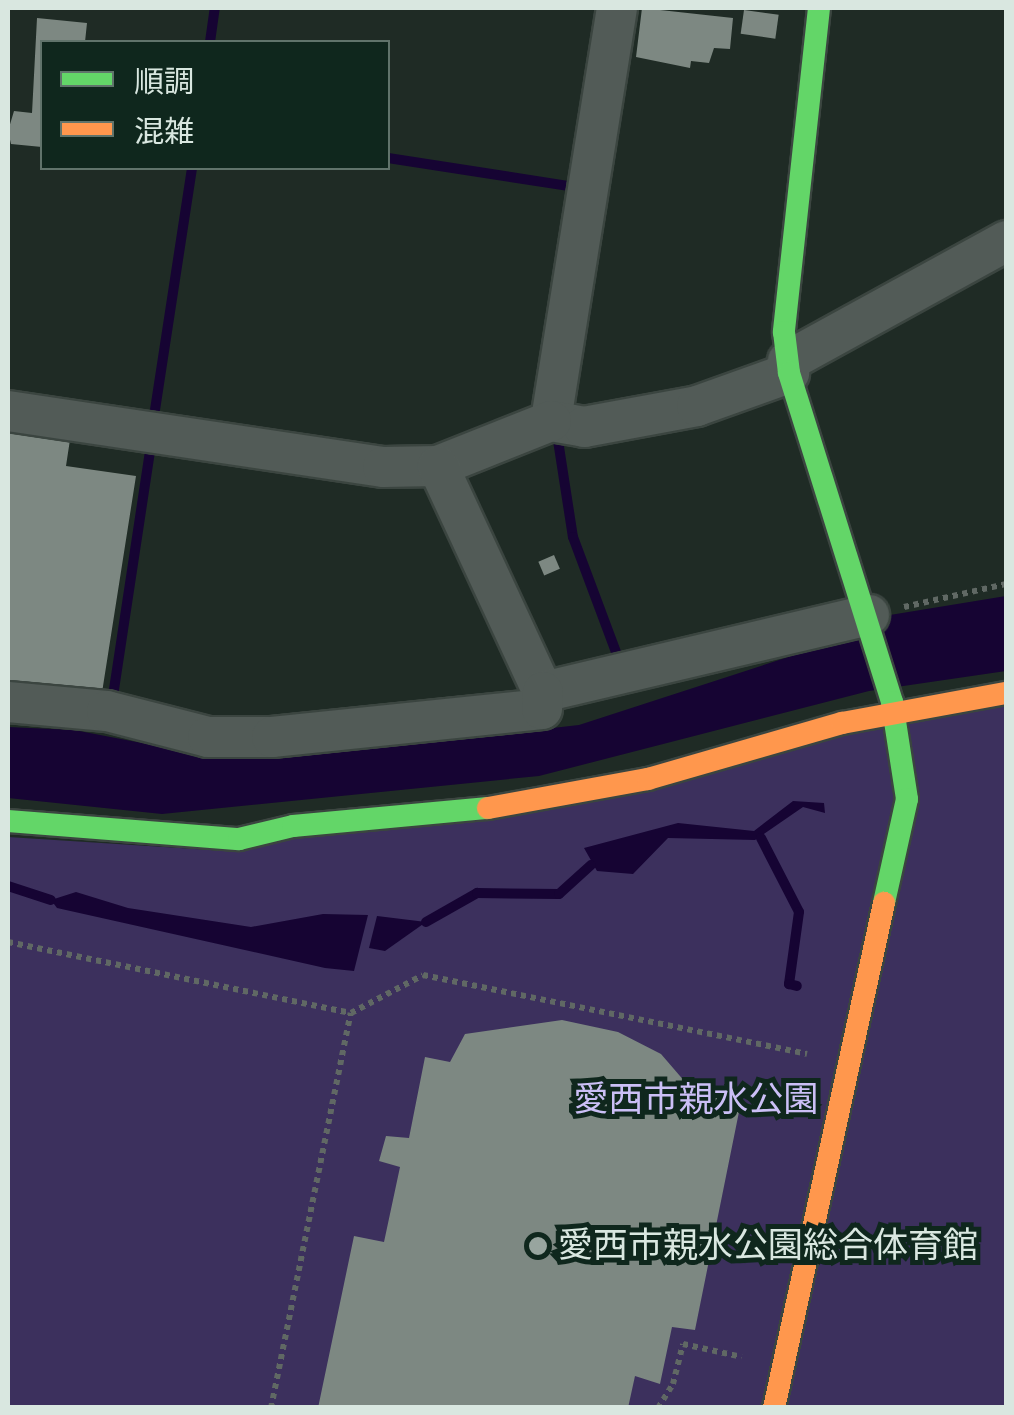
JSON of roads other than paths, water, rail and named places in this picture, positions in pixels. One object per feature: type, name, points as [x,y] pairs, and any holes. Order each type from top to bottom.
[{"type":"street","points":[[550,421],[617,8]]},
{"type":"street","points":[[774,1408],[907,799],[894,708],[788,367],[784,332],[808,9]]},
{"type":"street","points":[[8,411],[383,467],[438,466],[550,421],[584,427],[697,406],[788,367],[1006,240]]},
{"type":"street","points":[[8,702],[106,711],[208,737],[272,737],[542,709],[543,692],[438,466]]},
{"type":"street","points":[[543,692],[869,618]]},
{"type":"street","points":[[8,820],[239,839],[292,826],[527,805],[894,708],[1006,692]]},
{"type":"waterway","points":[[210,40],[215,8]]},
{"type":"waterway","points":[[390,158],[576,187]]},
{"type":"waterway","points":[[153,423],[192,170]]},
{"type":"waterway","points":[[557,434],[573,537],[619,660]]},
{"type":"waterway","points":[[113,696],[151,446]]},
{"type":"waterway","points":[[761,838],[799,912],[789,984],[797,986]]},
{"type":"waterway","points":[[426,922],[477,893],[559,894],[591,865]]},
{"type":"waterway","points":[[8,886],[51,900]]},
{"type":"place","name":"愛西市親水公園総合体育館","points":[[538,1246]]},
{"type":"park label","name":"愛西市親水公園","points":[[696,1100]]}]
